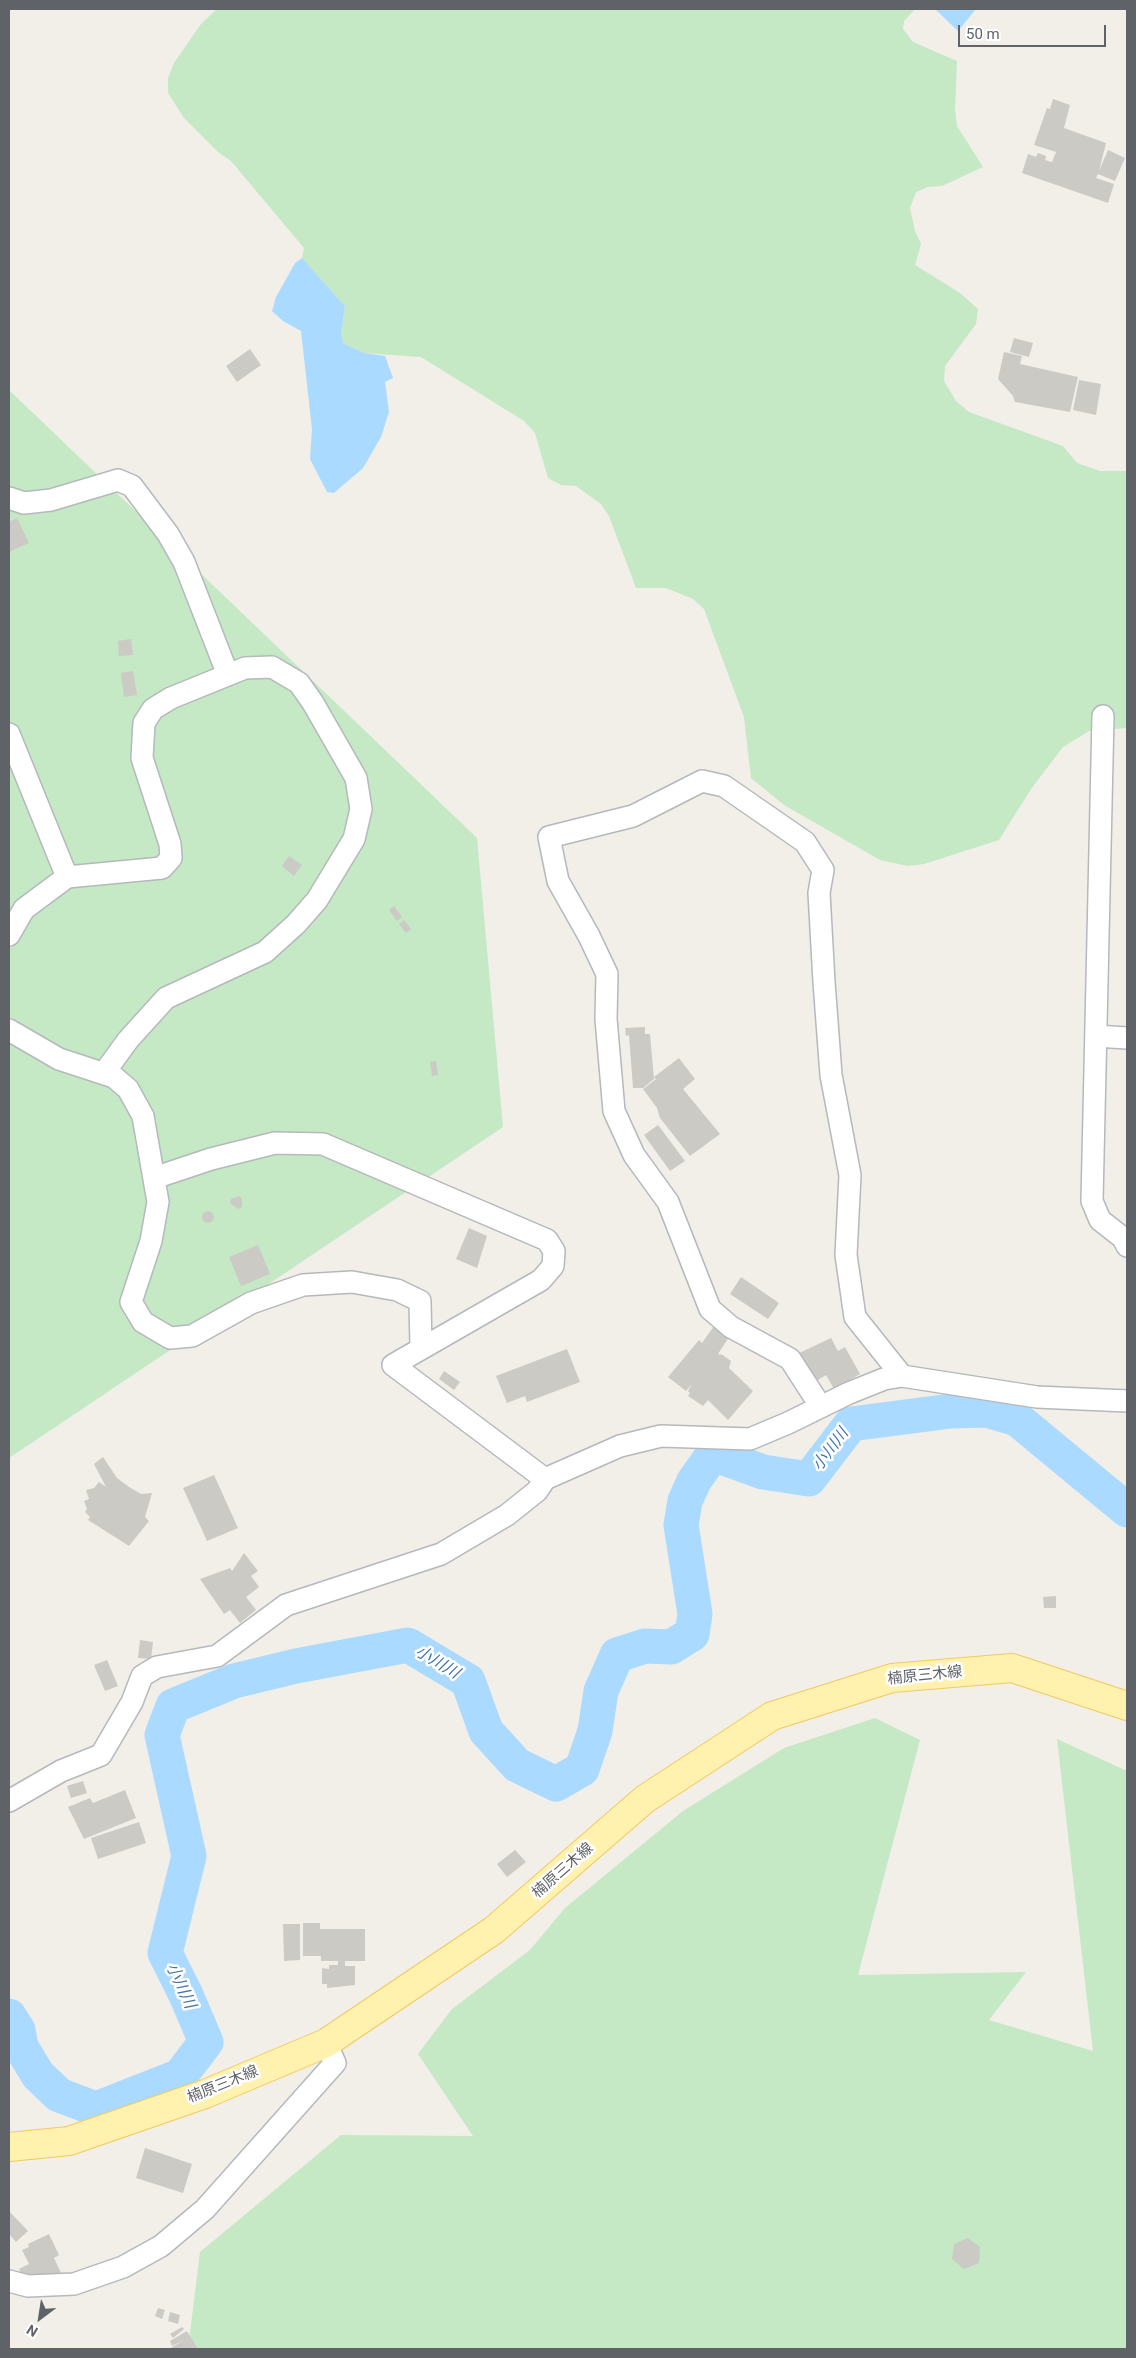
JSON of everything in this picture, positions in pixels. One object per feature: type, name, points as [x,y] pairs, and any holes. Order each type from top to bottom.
[{"type":"main road","name":"楠原三木線","points":[[9,2147],[69,2141],[205,2094],[326,2043],[494,1930],[645,1799],[772,1716],[892,1678],[1012,1668],[1127,1706]]},
{"type":"street","points":[[9,498],[24,503],[51,500],[118,480],[132,486],[168,534],[184,562],[228,675]]},
{"type":"street","points":[[9,935],[24,909],[67,877],[162,868],[171,858],[170,844],[142,758],[144,723],[153,709],[170,698],[244,668],[272,667],[299,684],[313,702],[356,778],[362,809],[354,839],[317,900],[296,924],[265,952],[166,998],[128,1040],[104,1073]]},
{"type":"street","points":[[1103,716],[1092,1201],[1100,1220],[1123,1238],[1127,1246]]},
{"type":"street","points":[[9,734],[67,877]]},
{"type":"street","points":[[820,1407],[790,1359],[731,1327],[710,1309],[668,1202],[634,1155],[614,1111],[606,1019],[607,974],[589,936],[558,881],[549,838],[633,816],[702,781],[724,786],[805,842],[822,870],[819,893],[824,982],[831,1075],[850,1174],[846,1255],[855,1317],[902,1376]]},
{"type":"street","points":[[9,1030],[59,1059],[114,1077],[128,1090],[143,1116],[158,1202],[152,1241],[131,1302],[143,1322],[170,1338],[192,1336],[251,1303],[303,1285],[352,1282],[397,1290],[420,1301],[421,1347]]},
{"type":"street","points":[[1096,1036],[1127,1038]]},
{"type":"street","points":[[154,1178],[211,1159],[275,1143],[323,1144],[547,1240],[554,1250],[553,1266],[541,1280],[421,1347],[393,1365],[544,1479]]},
{"type":"street","points":[[9,1801],[61,1770],[102,1755],[132,1702],[142,1676],[157,1666],[217,1656],[286,1605],[441,1554],[507,1515],[537,1491],[544,1479],[620,1446],[661,1436],[750,1439],[849,1393],[884,1379],[902,1376],[1037,1397],[1127,1401]]},
{"type":"street","points":[[9,2281],[28,2286],[74,2284],[123,2267],[161,2246],[205,2209],[335,2063],[326,2043]]},
{"type":"green space","points":[[217,9],[915,9],[904,21],[903,29],[913,42],[957,61],[955,109],[957,126],[983,167],[942,186],[928,187],[916,192],[910,208],[915,231],[921,244],[915,265],[960,293],[978,309],[976,324],[945,366],[944,381],[956,401],[969,412],[1063,446],[1077,463],[1100,471],[1127,471],[1127,728],[1089,731],[1063,747],[1031,789],[999,840],[924,864],[908,866],[880,860],[784,805],[751,778],[744,717],[704,609],[693,599],[666,588],[636,588],[609,516],[601,504],[576,486],[561,485],[548,478],[535,433],[524,421],[421,357],[364,353],[343,343],[341,335],[345,306],[302,258],[304,248],[231,161],[218,152],[184,118],[168,93],[168,78],[174,63],[201,24]]},
{"type":"green space","points":[[9,390],[477,838],[503,1127],[9,1458]]},
{"type":"green space","points":[[875,1718],[920,1740],[858,1975],[1026,1972],[989,2020],[1093,2051],[1057,1739],[1127,1771],[1127,2349],[188,2349],[200,2252],[341,2135],[473,2136],[418,2054],[452,2009],[530,1950],[565,1908],[683,1811],[784,1748]]},
{"type":"water","points":[[935,9],[976,9],[958,31]]},
{"type":"water","points":[[302,258],[345,306],[341,335],[343,343],[364,353],[385,356],[393,378],[385,382],[389,412],[381,437],[363,468],[334,493],[327,492],[310,459],[312,429],[301,331],[283,321],[272,311],[276,297],[295,263]]},
{"type":"building","points":[[1053,99],[1070,105],[1064,128],[1106,143],[1099,171],[1108,150],[1125,158],[1115,181],[1098,174],[1096,178],[1114,184],[1108,203],[1022,173],[1028,154],[1036,157],[1038,153],[1046,156],[1045,160],[1052,162],[1056,152],[1034,145],[1047,108],[1050,109]]},
{"type":"building","points":[[1014,338],[1033,343],[1029,357],[1010,352]]},
{"type":"building","points":[[250,349],[261,365],[237,382],[226,366]]},
{"type":"building","points":[[1004,352],[1022,356],[1020,364],[1078,377],[1070,412],[1015,402],[1013,396],[998,379]]},
{"type":"building","points":[[1079,380],[1101,384],[1096,415],[1073,410]]},
{"type":"building","points":[[17,518],[29,543],[9,552],[9,522]]},
{"type":"building","points":[[131,639],[133,655],[119,656],[118,641]]},
{"type":"building","points":[[133,671],[137,695],[124,697],[121,673]]},
{"type":"building","points":[[289,856],[302,865],[294,876],[282,866]]},
{"type":"building","points":[[394,906],[402,917],[397,921],[389,910]]},
{"type":"building","points":[[404,920],[411,929],[406,933],[399,924]]},
{"type":"building","points":[[645,1027],[645,1034],[650,1034],[654,1079],[643,1088],[633,1088],[629,1035],[626,1036],[625,1028]]},
{"type":"building","points":[[679,1058],[695,1079],[683,1089],[720,1134],[690,1156],[660,1118],[657,1108],[643,1089],[656,1079],[654,1077]]},
{"type":"building","points":[[436,1061],[438,1075],[432,1076],[430,1062]]},
{"type":"building","points":[[658,1125],[685,1161],[670,1171],[644,1135]]},
{"type":"building","points":[[239,1196],[242,1199],[242,1207],[238,1209],[230,1203],[231,1199]]},
{"type":"building","points":[[206,1211],[210,1211],[214,1217],[210,1223],[206,1223],[202,1219],[202,1215]]},
{"type":"building","points":[[469,1228],[487,1236],[477,1268],[456,1259]]},
{"type":"building","points":[[258,1245],[270,1274],[241,1286],[229,1257]]},
{"type":"building","points":[[741,1277],[779,1303],[768,1319],[730,1294]]},
{"type":"building","points":[[714,1326],[729,1337],[718,1354],[731,1361],[729,1368],[753,1391],[728,1420],[708,1400],[703,1406],[688,1396],[690,1393],[688,1391],[692,1384],[686,1391],[668,1377],[699,1340],[702,1343]]},
{"type":"building","points":[[831,1338],[838,1351],[845,1347],[860,1374],[834,1389],[826,1375],[811,1384],[795,1355]]},
{"type":"building","points":[[567,1349],[580,1382],[527,1402],[525,1396],[507,1403],[496,1376]]},
{"type":"building","points":[[444,1371],[460,1382],[454,1390],[439,1379]]},
{"type":"building","points":[[103,1457],[117,1478],[129,1487],[141,1494],[152,1493],[145,1517],[149,1521],[129,1546],[88,1520],[90,1517],[85,1512],[87,1509],[84,1501],[89,1499],[86,1490],[94,1488],[99,1482],[106,1487],[94,1464]]},
{"type":"building","points":[[214,1475],[238,1528],[207,1541],[183,1488]]},
{"type":"building","points":[[244,1553],[258,1571],[251,1576],[259,1587],[246,1597],[256,1610],[240,1623],[230,1610],[224,1614],[200,1579],[230,1568],[232,1571]]},
{"type":"building","points":[[1056,1596],[1056,1608],[1044,1608],[1043,1597]]},
{"type":"building","points":[[140,1640],[153,1642],[151,1659],[138,1658]]},
{"type":"building","points":[[107,1660],[118,1686],[105,1691],[94,1665]]},
{"type":"building","points":[[83,1781],[87,1793],[71,1798],[67,1786]]},
{"type":"building","points":[[125,1790],[136,1818],[84,1839],[68,1807],[90,1798],[93,1803]]},
{"type":"building","points":[[139,1822],[146,1843],[98,1859],[91,1838]]},
{"type":"building","points":[[515,1850],[526,1862],[507,1877],[497,1864]]},
{"type":"building","points":[[303,1923],[320,1923],[320,1929],[365,1929],[365,1961],[345,1961],[345,1966],[355,1966],[355,1985],[327,1988],[327,1984],[322,1984],[322,1968],[329,1969],[329,1965],[338,1965],[338,1961],[321,1961],[321,1956],[303,1956]]},
{"type":"building","points":[[283,1924],[300,1924],[300,1960],[284,1961]]},
{"type":"building","points":[[145,2148],[192,2164],[183,2193],[136,2178]]},
{"type":"building","points":[[9,2211],[28,2231],[16,2242],[9,2234]]},
{"type":"building","points":[[49,2234],[59,2255],[54,2258],[63,2277],[27,2285],[19,2269],[29,2264],[22,2250],[29,2247],[28,2244]]},
{"type":"building","points":[[968,2238],[980,2247],[979,2263],[964,2269],[952,2259],[954,2244]]},
{"type":"building","points":[[158,2308],[165,2310],[162,2319],[155,2316]]},
{"type":"building","points":[[170,2312],[180,2315],[178,2324],[168,2321]]},
{"type":"building","points":[[182,2327],[184,2329],[173,2338],[170,2334]]},
{"type":"building","points":[[187,2331],[198,2349],[169,2349],[184,2340],[172,2346],[170,2341]]},
{"type":"waterway","name":"小川川","points":[[9,2016],[18,2030],[21,2047],[38,2075],[59,2095],[96,2109],[180,2076],[206,2042],[186,1995],[165,1953],[189,1856],[162,1735],[173,1706],[234,1681],[296,1666],[408,1645],[468,1681],[486,1731],[517,1765],[556,1784],[582,1769],[595,1731],[601,1691],[617,1655],[645,1646],[671,1647],[692,1634],[695,1614],[681,1525],[685,1501],[694,1481],[713,1454],[763,1472],[809,1479],[851,1424],[951,1411],[986,1410],[1017,1419],[1127,1510]]}]
